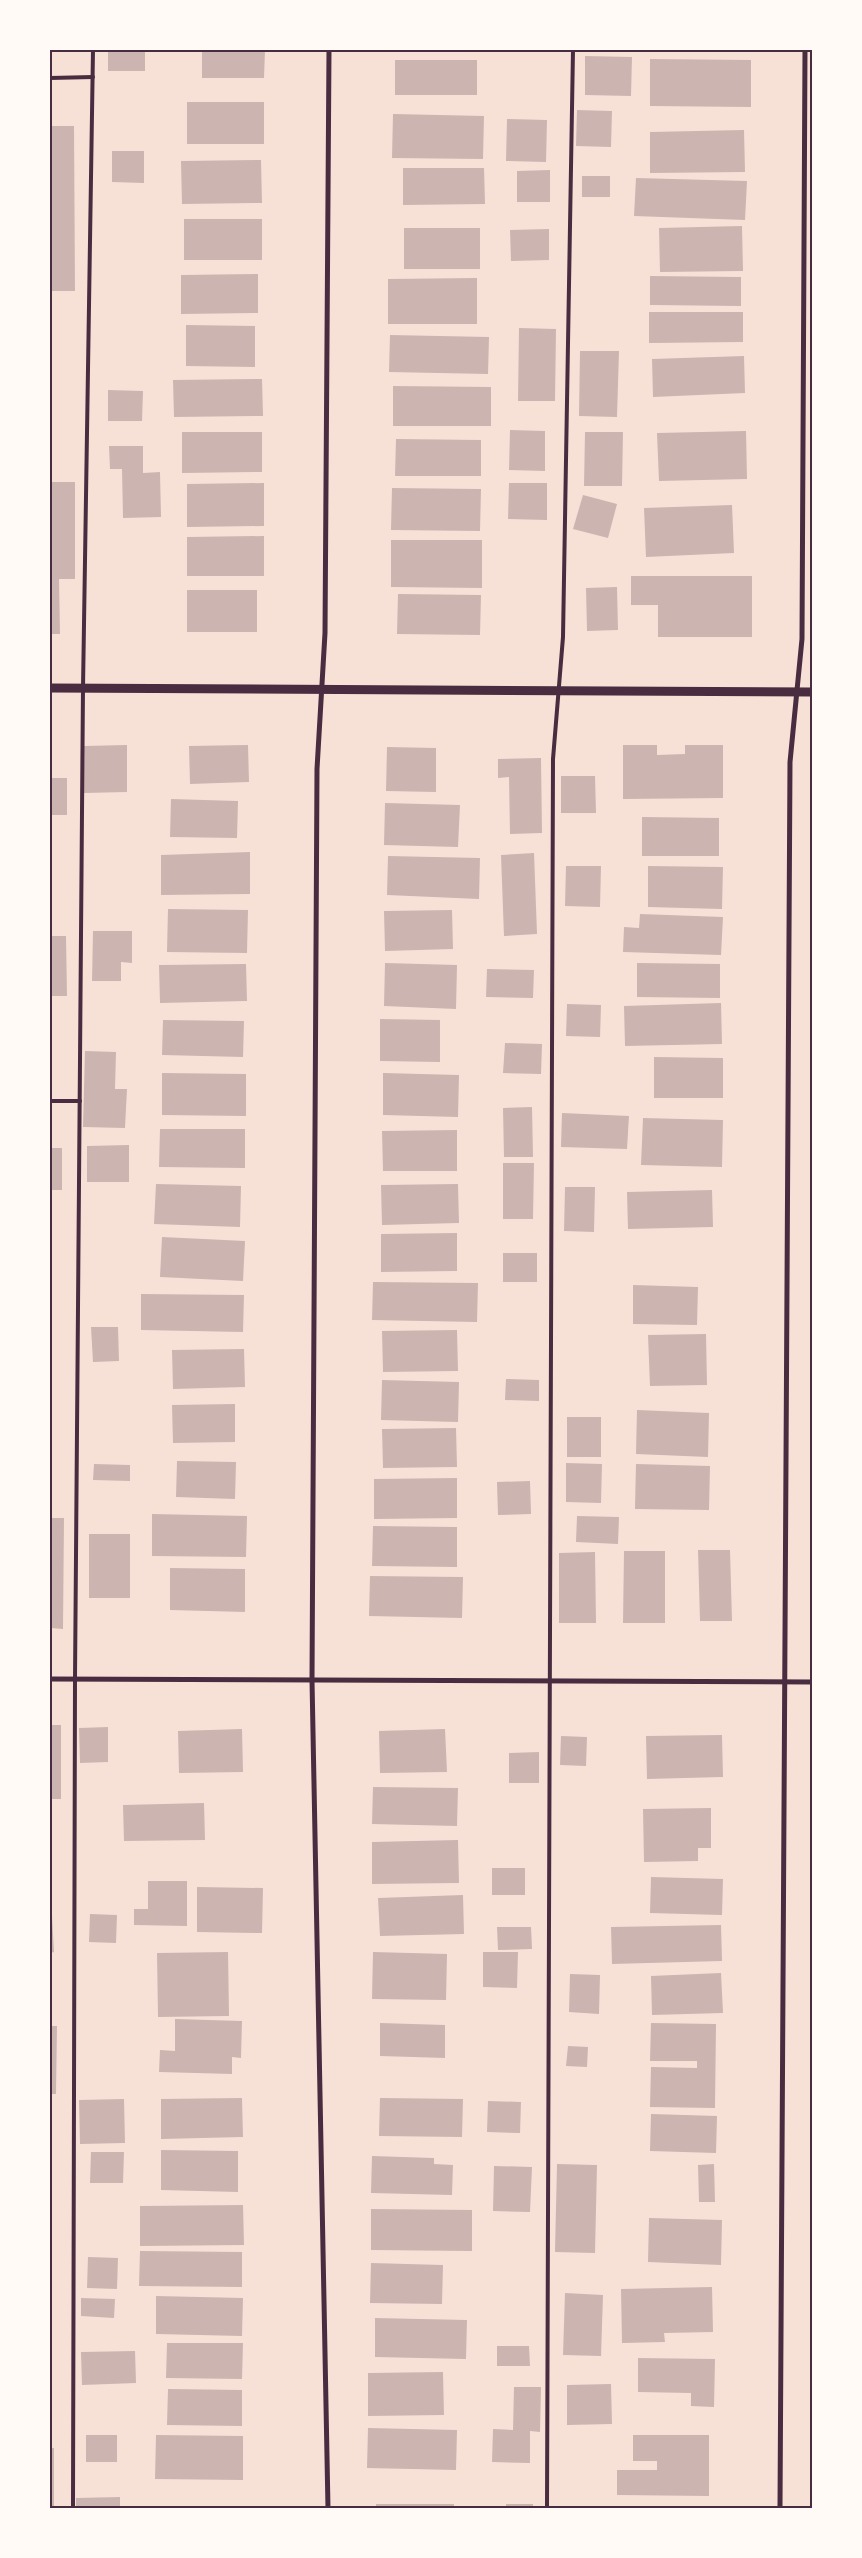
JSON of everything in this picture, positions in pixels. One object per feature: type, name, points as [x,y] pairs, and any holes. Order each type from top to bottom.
[{"type":"street","points":[[328,2508],[312,1680],[317,779],[325,613],[329,50]]},
{"type":"street","points":[[780,2508],[790,762],[795,692],[802,639],[805,50]]},
{"type":"street","points":[[50,688],[812,692]]},
{"type":"street","points":[[50,1679],[812,1682]]},
{"type":"lane","points":[[73,2508],[75,1679],[84,688],[93,50]]},
{"type":"lane","points":[[547,2508],[553,759],[564,637],[573,50]]},
{"type":"lane","points":[[50,78],[93,77]]},
{"type":"lane","points":[[50,1101],[80,1101]]},
{"type":"building","points":[[108,50],[145,50],[145,71],[108,71]]},
{"type":"building","points":[[202,50],[265,50],[264,78],[202,78]]},
{"type":"building","points":[[585,56],[632,57],[631,96],[585,95]]},
{"type":"building","points":[[650,59],[751,60],[751,107],[650,106]]},
{"type":"building","points":[[395,60],[477,60],[477,95],[395,95]]},
{"type":"building","points":[[187,102],[264,102],[264,144],[187,144]]},
{"type":"building","points":[[577,110],[612,111],[611,147],[576,146]]},
{"type":"building","points":[[393,114],[484,116],[483,159],[392,158]]},
{"type":"building","points":[[507,119],[547,120],[546,162],[506,161]]},
{"type":"building","points":[[50,126],[74,126],[75,291],[50,291]]},
{"type":"building","points":[[744,130],[745,172],[650,173],[650,132]]},
{"type":"building","points":[[112,151],[144,151],[144,183],[112,182]]},
{"type":"building","points":[[261,160],[262,203],[182,204],[181,161]]},
{"type":"building","points":[[403,168],[484,168],[485,204],[403,205]]},
{"type":"building","points":[[550,170],[550,202],[517,202],[517,171]]},
{"type":"building","points":[[582,176],[610,176],[610,197],[582,197]]},
{"type":"building","points":[[636,178],[747,181],[745,220],[634,216]]},
{"type":"building","points":[[184,219],[262,219],[262,260],[184,260]]},
{"type":"building","points":[[742,226],[743,271],[660,272],[659,228]]},
{"type":"building","points":[[404,228],[480,228],[480,269],[404,269]]},
{"type":"building","points":[[549,229],[549,260],[511,261],[510,230]]},
{"type":"building","points":[[258,274],[258,313],[181,314],[181,275]]},
{"type":"building","points":[[650,276],[741,277],[741,306],[650,305]]},
{"type":"building","points":[[477,278],[477,324],[388,324],[388,279]]},
{"type":"building","points":[[649,312],[743,312],[743,342],[649,343]]},
{"type":"building","points":[[186,325],[255,326],[255,367],[186,366]]},
{"type":"building","points":[[519,328],[556,329],[555,401],[518,401]]},
{"type":"building","points":[[390,335],[489,337],[488,374],[389,372]]},
{"type":"building","points":[[580,351],[619,351],[617,417],[579,416]]},
{"type":"building","points":[[744,356],[745,393],[653,397],[652,359]]},
{"type":"building","points":[[262,379],[263,416],[174,417],[173,380]]},
{"type":"building","points":[[393,386],[491,387],[491,426],[393,426]]},
{"type":"building","points":[[108,390],[143,391],[142,421],[108,421]]},
{"type":"building","points":[[510,430],[545,431],[545,471],[509,470]]},
{"type":"building","points":[[746,431],[747,479],[659,481],[657,433]]},
{"type":"building","points":[[182,432],[262,432],[262,472],[182,473]]},
{"type":"building","points":[[585,432],[623,432],[622,486],[584,486]]},
{"type":"building","points":[[396,439],[481,440],[481,476],[395,476]]},
{"type":"building","points":[[109,446],[143,446],[143,473],[160,472],[161,517],[123,518],[122,469],[110,469]]},
{"type":"building","points":[[50,482],[75,482],[75,579],[59,579],[60,634],[50,634]]},
{"type":"building","points":[[264,483],[264,526],[187,527],[187,484]]},
{"type":"building","points":[[509,483],[547,483],[547,520],[508,519]]},
{"type":"building","points":[[392,488],[481,489],[480,531],[391,530]]},
{"type":"building","points":[[583,495],[617,504],[608,538],[573,529]]},
{"type":"building","points":[[732,505],[734,553],[646,557],[644,508]]},
{"type":"building","points":[[264,536],[264,576],[187,576],[187,537]]},
{"type":"building","points":[[391,540],[482,540],[482,588],[391,587]]},
{"type":"building","points":[[631,576],[752,576],[752,637],[658,637],[658,605],[631,605]]},
{"type":"building","points":[[617,587],[618,630],[587,631],[586,588]]},
{"type":"building","points":[[187,590],[257,590],[257,632],[187,632]]},
{"type":"building","points":[[398,594],[481,595],[480,635],[397,634]]},
{"type":"building","points":[[127,745],[127,792],[84,793],[84,746]]},
{"type":"building","points":[[248,745],[249,782],[190,784],[189,746]]},
{"type":"building","points":[[623,745],[657,745],[657,755],[685,754],[685,745],[723,745],[723,798],[623,799]]},
{"type":"building","points":[[387,747],[436,748],[436,792],[386,791]]},
{"type":"building","points":[[541,758],[542,833],[510,834],[509,777],[498,778],[498,759]]},
{"type":"building","points":[[561,776],[595,776],[596,813],[561,813]]},
{"type":"building","points":[[50,778],[67,778],[67,815],[50,815]]},
{"type":"building","points":[[171,799],[238,801],[237,838],[170,837]]},
{"type":"building","points":[[385,803],[460,805],[458,847],[384,845]]},
{"type":"building","points":[[642,817],[719,818],[719,856],[642,856]]},
{"type":"building","points":[[250,852],[250,894],[161,895],[161,855]]},
{"type":"building","points":[[534,853],[537,934],[504,936],[501,855]]},
{"type":"building","points":[[388,856],[480,858],[479,899],[387,895]]},
{"type":"building","points":[[566,866],[601,866],[600,907],[565,906]]},
{"type":"building","points":[[648,866],[723,867],[722,909],[648,907]]},
{"type":"building","points":[[168,909],[248,910],[247,953],[167,952]]},
{"type":"building","points":[[452,910],[453,949],[385,951],[384,911]]},
{"type":"building","points":[[640,914],[723,917],[721,955],[623,952],[624,927],[639,928]]},
{"type":"building","points":[[93,931],[132,931],[132,963],[121,962],[121,981],[92,981]]},
{"type":"building","points":[[50,936],[66,936],[67,996],[52,996],[52,1056],[50,1056]]},
{"type":"building","points":[[385,963],[457,965],[456,1009],[384,1006]]},
{"type":"building","points":[[637,963],[720,964],[720,998],[637,997]]},
{"type":"building","points":[[246,964],[247,1001],[160,1003],[159,965]]},
{"type":"building","points":[[487,969],[534,970],[533,998],[486,997]]},
{"type":"building","points":[[721,1003],[722,1044],[625,1046],[624,1006]]},
{"type":"building","points":[[567,1004],[601,1005],[600,1037],[566,1036]]},
{"type":"building","points":[[380,1019],[440,1020],[440,1062],[380,1061]]},
{"type":"building","points":[[163,1020],[244,1021],[243,1057],[162,1055]]},
{"type":"building","points":[[505,1043],[542,1044],[541,1074],[503,1073]]},
{"type":"building","points":[[85,1051],[116,1052],[115,1089],[127,1089],[125,1128],[83,1127]]},
{"type":"building","points":[[654,1057],[723,1058],[723,1098],[654,1098]]},
{"type":"building","points":[[162,1073],[246,1074],[246,1116],[162,1115]]},
{"type":"building","points":[[383,1073],[459,1075],[458,1117],[383,1115]]},
{"type":"building","points":[[532,1107],[533,1157],[504,1157],[503,1108]]},
{"type":"building","points":[[562,1113],[629,1116],[627,1149],[561,1147]]},
{"type":"building","points":[[643,1118],[723,1120],[722,1167],[641,1165]]},
{"type":"building","points":[[160,1129],[245,1129],[245,1168],[159,1167]]},
{"type":"building","points":[[457,1130],[457,1171],[383,1171],[382,1131]]},
{"type":"building","points":[[129,1145],[129,1182],[87,1182],[87,1146]]},
{"type":"building","points":[[50,1148],[62,1148],[62,1190],[50,1190]]},
{"type":"building","points":[[503,1163],[534,1163],[533,1219],[503,1219]]},
{"type":"building","points":[[156,1184],[241,1186],[240,1227],[154,1224]]},
{"type":"building","points":[[458,1184],[459,1223],[382,1225],[381,1185]]},
{"type":"building","points":[[565,1187],[595,1187],[594,1232],[564,1231]]},
{"type":"building","points":[[712,1190],[713,1227],[628,1229],[627,1192]]},
{"type":"building","points":[[457,1233],[457,1271],[381,1272],[381,1234]]},
{"type":"building","points":[[162,1237],[245,1241],[243,1281],[160,1277]]},
{"type":"building","points":[[503,1253],[537,1253],[537,1282],[503,1282]]},
{"type":"building","points":[[373,1282],[478,1283],[477,1322],[372,1320]]},
{"type":"building","points":[[633,1285],[698,1287],[697,1325],[633,1324]]},
{"type":"building","points":[[141,1294],[244,1295],[243,1332],[141,1330]]},
{"type":"building","points":[[91,1327],[118,1327],[119,1361],[93,1362]]},
{"type":"building","points":[[457,1330],[458,1371],[383,1372],[382,1331]]},
{"type":"building","points":[[706,1334],[707,1385],[650,1386],[648,1335]]},
{"type":"building","points":[[244,1349],[245,1387],[173,1389],[172,1350]]},
{"type":"building","points":[[506,1379],[539,1380],[539,1401],[505,1400]]},
{"type":"building","points":[[382,1380],[459,1382],[458,1422],[381,1420]]},
{"type":"building","points":[[235,1404],[235,1442],[173,1443],[172,1405]]},
{"type":"building","points":[[637,1410],[709,1413],[708,1457],[636,1454]]},
{"type":"building","points":[[567,1417],[601,1417],[601,1457],[567,1457]]},
{"type":"building","points":[[456,1428],[457,1467],[383,1468],[382,1429]]},
{"type":"building","points":[[177,1461],[236,1462],[235,1499],[176,1497]]},
{"type":"building","points":[[566,1463],[602,1464],[601,1503],[566,1502]]},
{"type":"building","points":[[94,1464],[130,1465],[130,1481],[93,1480]]},
{"type":"building","points":[[636,1464],[710,1466],[709,1510],[635,1509]]},
{"type":"building","points":[[457,1478],[457,1518],[374,1519],[374,1479]]},
{"type":"building","points":[[530,1481],[531,1514],[498,1515],[497,1482]]},
{"type":"building","points":[[152,1514],[247,1516],[246,1557],[152,1556]]},
{"type":"building","points":[[577,1516],[619,1517],[618,1544],[576,1542]]},
{"type":"building","points":[[50,1518],[64,1518],[63,1629],[50,1628]]},
{"type":"building","points":[[373,1526],[457,1527],[457,1567],[372,1566]]},
{"type":"building","points":[[89,1534],[130,1534],[130,1598],[89,1598]]},
{"type":"building","points":[[698,1550],[730,1550],[732,1621],[700,1621]]},
{"type":"building","points":[[624,1551],[665,1551],[665,1623],[623,1623]]},
{"type":"building","points":[[595,1552],[596,1623],[559,1623],[559,1553]]},
{"type":"building","points":[[170,1568],[245,1569],[245,1612],[170,1610]]},
{"type":"building","points":[[370,1576],[463,1577],[462,1618],[369,1616]]},
{"type":"building","points":[[50,1725],[61,1725],[61,1799],[50,1799]]},
{"type":"building","points":[[108,1727],[108,1762],[80,1763],[79,1728]]},
{"type":"building","points":[[242,1729],[243,1772],[179,1773],[178,1731]]},
{"type":"building","points":[[445,1729],[447,1772],[380,1773],[379,1731]]},
{"type":"building","points":[[722,1735],[723,1777],[647,1779],[646,1736]]},
{"type":"building","points":[[561,1736],[587,1737],[586,1766],[560,1765]]},
{"type":"building","points":[[539,1752],[539,1783],[509,1783],[509,1753]]},
{"type":"building","points":[[373,1787],[458,1788],[457,1826],[372,1824]]},
{"type":"building","points":[[204,1803],[205,1840],[124,1841],[123,1805]]},
{"type":"building","points":[[711,1808],[711,1848],[698,1848],[698,1861],[644,1862],[643,1809]]},
{"type":"building","points":[[458,1840],[459,1883],[372,1884],[372,1842]]},
{"type":"building","points":[[492,1868],[525,1868],[525,1895],[492,1895]]},
{"type":"building","points":[[651,1877],[723,1879],[722,1915],[650,1913]]},
{"type":"building","points":[[148,1881],[187,1881],[187,1926],[134,1925],[134,1909],[148,1909]]},
{"type":"building","points":[[50,1882],[52,1882],[52,1908],[50,1909]]},
{"type":"building","points":[[197,1887],[263,1888],[262,1933],[197,1932]]},
{"type":"building","points":[[463,1895],[464,1934],[380,1936],[378,1898]]},
{"type":"building","points":[[90,1914],[117,1915],[116,1943],[89,1942]]},
{"type":"building","points":[[50,1915],[52,1915],[54,1952],[50,1953]]},
{"type":"building","points":[[721,1925],[722,1961],[612,1964],[611,1927]]},
{"type":"building","points":[[497,1927],[531,1927],[532,1949],[498,1950]]},
{"type":"building","points":[[228,1952],[229,2016],[158,2017],[157,1953]]},
{"type":"building","points":[[373,1952],[447,1954],[446,2000],[372,1999]]},
{"type":"building","points":[[483,1952],[518,1952],[517,1988],[483,1987]]},
{"type":"building","points":[[721,1973],[723,2013],[652,2015],[651,1976]]},
{"type":"building","points":[[570,1974],[600,1975],[599,2014],[569,2012]]},
{"type":"building","points":[[175,2019],[242,2021],[241,2058],[232,2057],[232,2074],[159,2072],[160,2050],[175,2051]]},
{"type":"building","points":[[380,2023],[445,2025],[445,2058],[380,2056]]},
{"type":"building","points":[[651,2023],[716,2024],[715,2108],[650,2107],[651,2067],[697,2068],[697,2061],[650,2061]]},
{"type":"building","points":[[50,2026],[57,2026],[56,2094],[50,2094]]},
{"type":"building","points":[[568,2046],[588,2047],[587,2067],[566,2066]]},
{"type":"building","points":[[242,2098],[243,2137],[161,2139],[161,2099]]},
{"type":"building","points":[[380,2098],[463,2099],[462,2137],[379,2136]]},
{"type":"building","points":[[124,2099],[125,2143],[80,2144],[79,2100]]},
{"type":"building","points":[[488,2101],[521,2102],[520,2133],[487,2132]]},
{"type":"building","points":[[651,2114],[717,2116],[716,2153],[650,2151]]},
{"type":"building","points":[[161,2150],[238,2151],[238,2192],[161,2190]]},
{"type":"building","points":[[91,2152],[124,2152],[123,2183],[90,2183]]},
{"type":"building","points":[[372,2156],[434,2158],[434,2164],[453,2165],[452,2195],[371,2193]]},
{"type":"building","points":[[557,2164],[597,2165],[595,2253],[555,2252]]},
{"type":"building","points":[[714,2164],[715,2202],[699,2202],[698,2165]]},
{"type":"building","points":[[494,2166],[532,2167],[530,2212],[493,2211]]},
{"type":"building","points":[[243,2205],[244,2245],[140,2246],[140,2206]]},
{"type":"building","points":[[371,2209],[472,2210],[472,2251],[371,2250]]},
{"type":"building","points":[[649,2218],[722,2220],[721,2265],[648,2262]]},
{"type":"building","points":[[140,2251],[242,2252],[242,2287],[139,2286]]},
{"type":"building","points":[[88,2257],[118,2258],[117,2289],[87,2288]]},
{"type":"building","points":[[371,2263],[443,2265],[442,2304],[370,2303]]},
{"type":"building","points":[[712,2287],[713,2332],[664,2333],[665,2342],[622,2343],[621,2289]]},
{"type":"building","points":[[565,2293],[603,2295],[601,2356],[563,2355]]},
{"type":"building","points":[[156,2296],[243,2298],[242,2336],[156,2334]]},
{"type":"building","points":[[81,2298],[115,2299],[114,2318],[81,2316]]},
{"type":"building","points":[[375,2318],[467,2320],[466,2359],[375,2357]]},
{"type":"building","points":[[167,2343],[243,2343],[242,2379],[166,2378]]},
{"type":"building","points":[[497,2346],[529,2346],[530,2366],[497,2366]]},
{"type":"building","points":[[135,2351],[136,2383],[82,2385],[81,2352]]},
{"type":"building","points":[[638,2358],[715,2359],[714,2407],[691,2406],[691,2393],[638,2392]]},
{"type":"building","points":[[443,2372],[444,2415],[368,2416],[368,2373]]},
{"type":"building","points":[[611,2384],[612,2424],[567,2425],[567,2385]]},
{"type":"building","points":[[514,2387],[541,2387],[540,2432],[530,2431],[530,2463],[492,2462],[493,2429],[513,2430]]},
{"type":"building","points":[[168,2389],[242,2390],[242,2426],[167,2425]]},
{"type":"building","points":[[368,2428],[457,2430],[456,2470],[367,2468]]},
{"type":"building","points":[[86,2435],[117,2435],[117,2462],[86,2462]]},
{"type":"building","points":[[156,2435],[243,2436],[243,2480],[155,2479]]},
{"type":"building","points":[[633,2435],[709,2435],[709,2496],[617,2495],[617,2470],[657,2470],[657,2461],[633,2461]]},
{"type":"building","points":[[50,2448],[54,2448],[54,2508],[50,2508]]},
{"type":"building","points":[[120,2497],[120,2508],[76,2508],[76,2498]]},
{"type":"building","points":[[376,2504],[454,2504],[454,2508],[376,2508]]},
{"type":"building","points":[[506,2504],[533,2504],[533,2508],[506,2508]]}]
